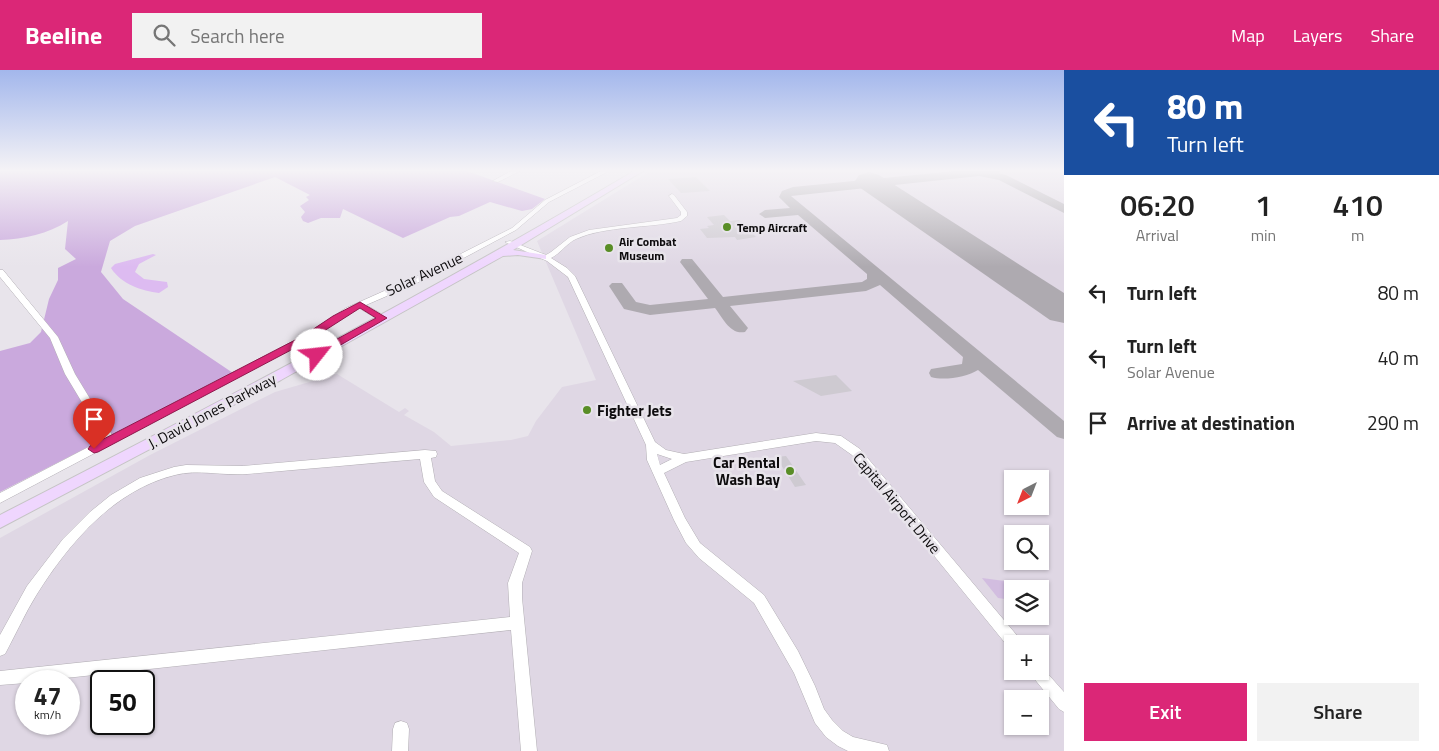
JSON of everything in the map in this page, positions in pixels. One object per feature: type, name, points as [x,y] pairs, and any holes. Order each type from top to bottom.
[{"type":"main road","name":"J. David Jones Parkway","points":[[379,316],[455,279],[578,203]]},
{"type":"main road","name":"J. David Jones Parkway","points":[[0,522],[277,377],[379,316],[512,244],[535,234],[588,203]]},
{"type":"main road","points":[[535,234],[529,244],[544,257]]},
{"type":"main road","points":[[455,279],[471,274],[510,252],[523,252],[544,257]]},
{"type":"street","name":"Solar Avenue","points":[[0,498],[306,338],[360,305],[414,282],[514,230],[544,203]]},
{"type":"street","points":[[544,257],[554,254],[572,238],[591,230],[679,220],[684,216],[684,212],[677,203]]},
{"type":"street","points":[[512,244],[561,266],[571,276],[651,445],[655,465],[690,539],[706,555],[759,599],[810,692],[816,711],[826,727],[839,738],[858,747],[881,751]]},
{"type":"street","points":[[0,272],[54,337],[74,381],[110,440]]},
{"type":"street","points":[[360,305],[379,316]]},
{"type":"street","name":"Capital Airport Drive","points":[[655,465],[684,458],[816,437],[829,437],[844,442],[856,452],[1008,635]]},
{"type":"street","name":"Capital Airport Drive","points":[[651,445],[663,453],[684,458]]},
{"type":"street","points":[[0,649],[32,590],[67,543],[86,522],[115,498],[144,481],[168,472],[186,468],[243,470],[429,454],[430,482],[438,494],[526,552],[515,583],[529,751]]},
{"type":"street","points":[[0,678],[517,623]]},
{"type":"street","points":[[1044,680],[1064,704]]},
{"type":"street","points":[[400,751],[401,729]]},
{"type":"shaded area","points":[[0,203],[201,203],[135,226],[110,241],[101,272],[123,299],[233,373],[0,492],[0,351],[30,343],[41,332],[49,299],[58,280],[58,268],[76,259],[65,249],[68,221],[36,235],[0,240]]},
{"type":"shaded area","points":[[305,203],[488,203],[403,238],[343,209],[340,218],[321,218],[308,223],[303,221],[301,217],[305,212],[300,206]]},
{"type":"shaded area","points":[[493,203],[540,203],[532,209],[522,211]]},
{"type":"shaded area","points":[[599,203],[1064,203],[1064,751],[0,751],[0,538],[150,455],[275,392],[337,374],[399,412],[405,408],[409,411],[404,415],[434,432],[451,446],[511,440],[528,436],[536,421],[562,387],[596,380],[537,241]]},
{"type":"shaded area","points":[[153,254],[156,255],[139,264],[135,272],[144,279],[167,282],[168,287],[159,293],[132,286],[115,274],[111,268],[115,264]]},
{"type":"shaded area","points":[[982,578],[1004,581],[1004,599],[998,598]]},
{"type":"building","name":"Temp Aircraft","points":[[724,215],[730,221],[739,220],[756,237],[737,240],[735,237],[707,238],[700,229],[709,228],[707,226],[714,225],[707,217]]},
{"type":"building","points":[[836,375],[852,391],[821,396],[793,381]]},
{"type":"building","name":"Car Rental Wash Bay","points":[[786,456],[806,485],[795,487],[776,457]]},
{"type":"taxiway","points":[[792,203],[1064,432]]},
{"type":"taxiway","points":[[1052,203],[1064,209]]},
{"type":"taxiway","points":[[765,214],[800,211]]},
{"type":"taxiway","points":[[687,262],[719,302]]},
{"type":"taxiway","points":[[719,302],[866,286],[875,281],[874,273]]},
{"type":"taxiway","points":[[617,286],[630,306],[650,310],[719,302]]},
{"type":"taxiway","points":[[719,302],[739,328]]},
{"type":"taxiway","points":[[938,373],[967,369],[973,365],[972,355]]},
{"type":"runway","points":[[902,203],[1064,311]]},
{"type":"place","name":"Temp Aircraft","points":[[727,227]]},
{"type":"place","name":"Air Combat Museum","points":[[609,248]]},
{"type":"place","name":"Fighter Jets","points":[[587,410]]},
{"type":"place","name":"Car Rental Wash Bay","points":[[790,471]]},
{"type":"route","points":[[94,449],[318,332],[349,310],[360,305],[382,318],[317,355]]}]
